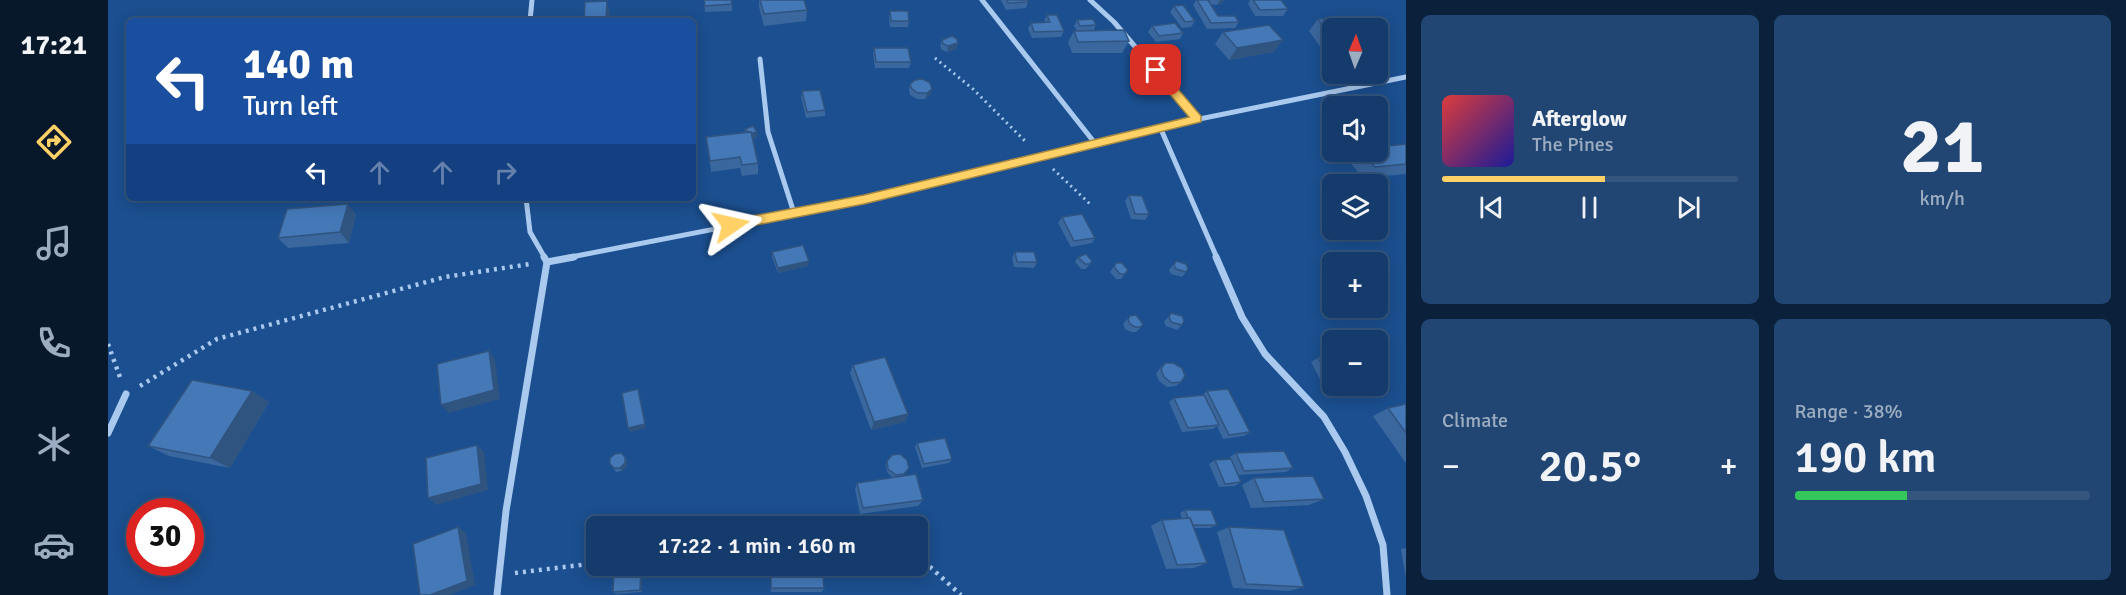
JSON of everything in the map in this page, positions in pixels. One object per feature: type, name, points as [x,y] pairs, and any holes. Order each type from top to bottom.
[{"type":"street","points":[[530,18],[532,0]]},
{"type":"street","points":[[982,0],[1095,142]]},
{"type":"street","points":[[1090,0],[1114,22],[1197,119]]},
{"type":"street","points":[[760,59],[768,132],[794,213]]},
{"type":"street","points":[[547,262],[864,200],[1160,127],[1406,77]]},
{"type":"street","points":[[1160,127],[1242,317],[1265,354],[1324,417],[1345,452],[1366,496],[1383,545],[1387,595]]},
{"type":"street","points":[[497,595],[547,262],[526,224],[526,201]]},
{"type":"street","points":[[108,433],[126,394]]},
{"type":"path","points":[[935,58],[973,89],[1091,205]]},
{"type":"path","points":[[108,344],[126,394],[217,339],[445,278],[547,262]]},
{"type":"path","points":[[499,574],[586,564]]},
{"type":"path","points":[[928,565],[961,595]]},
{"type":"building","points":[[704,0],[731,0],[732,4],[705,6]]},
{"type":"building","points":[[760,0],[804,0],[807,10],[764,14]]},
{"type":"building","points":[[1007,0],[1027,0],[1028,2],[1008,3]]},
{"type":"building","points":[[1197,0],[1208,0],[1218,16],[1235,16],[1239,22],[1211,23]]},
{"type":"building","points":[[1253,0],[1281,0],[1288,9],[1260,10]]},
{"type":"building","points":[[607,1],[606,18],[584,18],[585,2]]},
{"type":"building","points":[[1183,5],[1195,21],[1185,22],[1174,6]]},
{"type":"building","points":[[890,11],[908,11],[909,21],[891,21]]},
{"type":"building","points":[[1047,15],[1057,15],[1064,31],[1034,32],[1031,23],[1050,22]]},
{"type":"building","points":[[1093,19],[1096,25],[1080,26],[1077,20]]},
{"type":"building","points":[[1175,23],[1183,33],[1159,36],[1152,26]]},
{"type":"building","points":[[1269,25],[1283,40],[1237,48],[1223,32]]},
{"type":"building","points":[[1124,30],[1129,41],[1078,42],[1074,31]]},
{"type":"building","points":[[952,36],[957,39],[958,43],[948,46],[943,44],[942,40]]},
{"type":"building","points":[[874,48],[908,48],[911,62],[876,62]]},
{"type":"building","points":[[923,79],[930,83],[932,89],[927,93],[918,93],[912,89],[910,84],[915,80]]},
{"type":"building","points":[[820,90],[825,110],[807,112],[802,91]]},
{"type":"building","points":[[753,126],[757,132],[748,132],[745,129]]},
{"type":"building","points":[[751,132],[758,163],[742,165],[740,157],[710,161],[706,137]]},
{"type":"building","points":[[1406,144],[1406,164],[1375,167],[1371,162],[1388,162],[1388,146]]},
{"type":"building","points":[[1129,195],[1142,196],[1149,214],[1135,214]]},
{"type":"building","points":[[348,204],[340,232],[278,238],[287,209]]},
{"type":"building","points":[[1082,214],[1095,238],[1074,241],[1062,217]]},
{"type":"building","points":[[803,245],[809,261],[778,268],[772,252]]},
{"type":"building","points":[[1015,252],[1034,252],[1037,262],[1017,262]]},
{"type":"building","points":[[1086,254],[1092,261],[1090,264],[1085,264],[1078,257]]},
{"type":"building","points":[[1176,261],[1186,264],[1188,268],[1186,272],[1176,269],[1174,265]]},
{"type":"building","points":[[1116,263],[1122,263],[1128,270],[1125,274],[1120,274],[1114,267]]},
{"type":"building","points":[[1171,313],[1182,316],[1184,321],[1182,325],[1171,322],[1169,317]]},
{"type":"building","points":[[1136,315],[1143,324],[1141,327],[1130,324],[1128,319],[1130,316]]},
{"type":"building","points":[[489,351],[494,390],[441,405],[437,364]]},
{"type":"building","points":[[885,357],[908,414],[874,422],[853,365]]},
{"type":"building","points":[[1165,363],[1173,363],[1182,368],[1185,376],[1181,382],[1172,383],[1164,377],[1161,369]]},
{"type":"building","points":[[192,380],[252,391],[210,458],[148,446]]},
{"type":"building","points":[[638,389],[645,424],[628,428],[622,393]]},
{"type":"building","points":[[1228,389],[1250,432],[1229,435],[1207,391]]},
{"type":"building","points":[[1204,395],[1219,425],[1188,428],[1174,398]]},
{"type":"building","points":[[1406,404],[1406,433],[1388,408]]},
{"type":"building","points":[[945,438],[952,459],[924,464],[917,443]]},
{"type":"building","points":[[477,445],[481,484],[428,498],[426,458]]},
{"type":"building","points":[[1284,451],[1293,468],[1244,471],[1236,453]]},
{"type":"building","points":[[621,453],[625,457],[625,463],[620,468],[614,468],[610,464],[610,458]]},
{"type":"building","points":[[900,454],[907,460],[909,468],[904,474],[896,475],[888,469],[887,461],[892,455]]},
{"type":"building","points":[[1231,459],[1241,482],[1225,484],[1215,460]]},
{"type":"building","points":[[916,474],[923,500],[863,508],[857,483]]},
{"type":"building","points":[[1313,476],[1324,499],[1264,502],[1254,478]]},
{"type":"building","points":[[1185,510],[1211,510],[1217,525],[1193,525]]},
{"type":"building","points":[[1190,518],[1207,563],[1177,565],[1162,520]]},
{"type":"building","points":[[458,527],[467,581],[430,595],[420,595],[413,544]]},
{"type":"building","points":[[1229,527],[1284,530],[1304,587],[1246,584]]},
{"type":"building","points":[[614,576],[641,576],[640,590],[613,592]]},
{"type":"building","points":[[771,576],[823,576],[824,588],[771,588]]},
{"type":"route","points":[[731,225],[864,200],[1197,119],[1156,70]]}]
